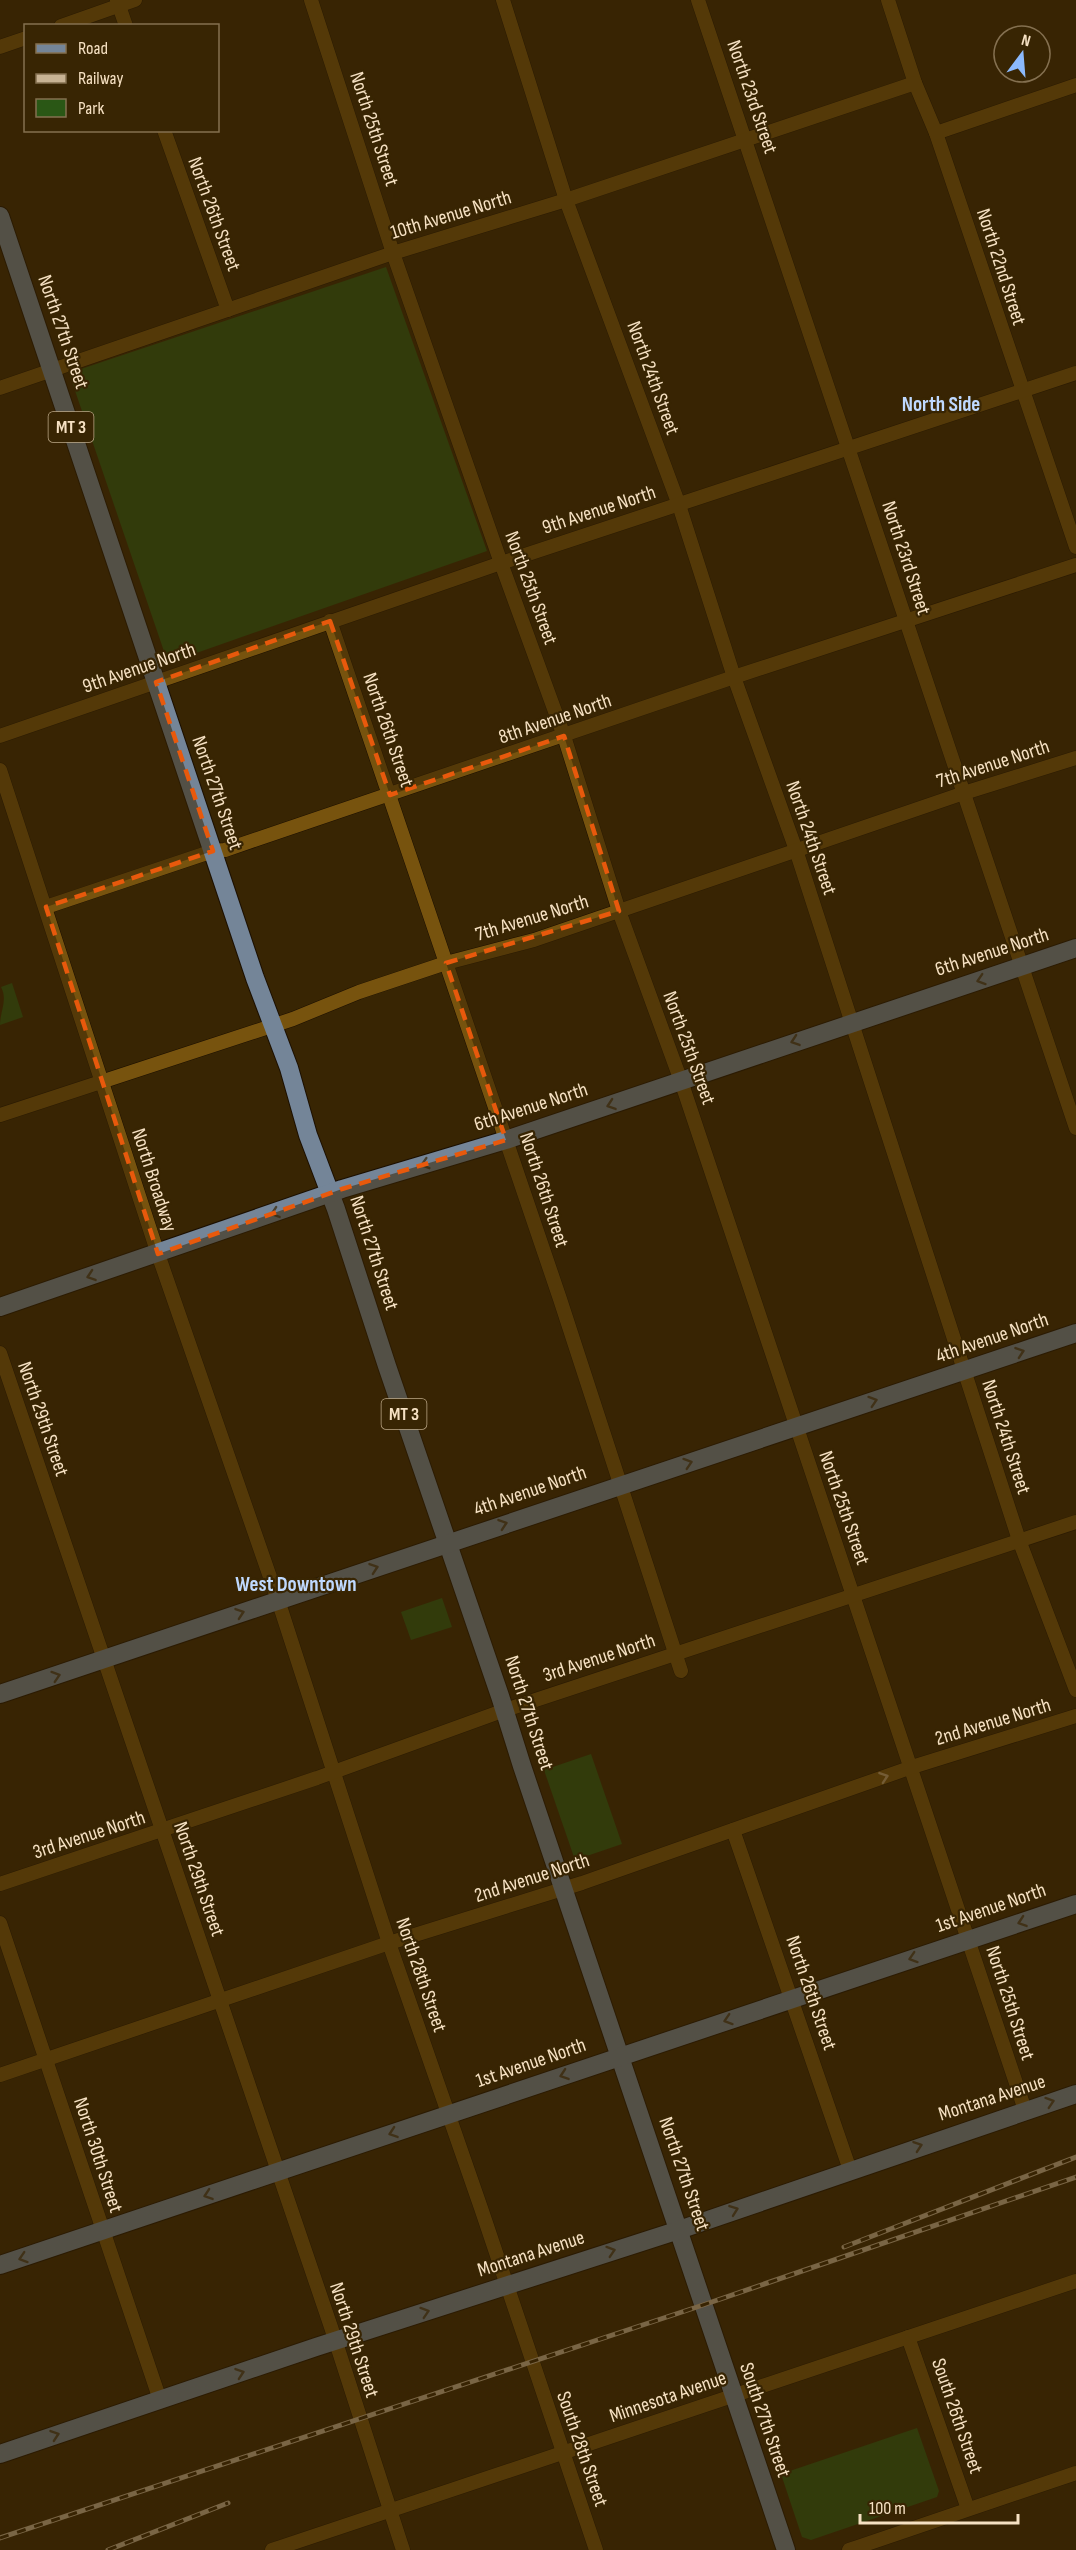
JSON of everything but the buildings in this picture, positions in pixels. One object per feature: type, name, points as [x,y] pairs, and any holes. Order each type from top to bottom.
[{"type":"main road","name":"North 27th Street","points":[[0,216],[255,978],[274,1024],[308,1135],[505,1710],[703,2305]]},
{"type":"main road","name":"6th Avenue North","points":[[0,1307],[330,1194],[506,1140],[1076,948]]},
{"type":"main road","name":"4th Avenue North","points":[[0,1694],[1076,1333]]},
{"type":"main road","name":"1st Avenue North","points":[[0,2265],[1076,1904]]},
{"type":"main road","name":"Montana Avenue","points":[[0,2454],[335,2341],[679,2230],[1076,2094]]},
{"type":"main road","name":"South 27th Street","points":[[703,2305],[786,2550]]},
{"type":"street","points":[[66,24],[118,3],[135,0]]},
{"type":"street","name":"North 25th Street","points":[[311,0],[393,253],[564,736],[619,911],[681,1081],[1025,2110]]},
{"type":"street","name":"North 24th Street","points":[[503,0],[566,200],[679,505],[734,677],[796,850],[1019,1540],[1076,1690]]},
{"type":"street","name":"North 23rd Street","points":[[698,0],[1076,1128]]},
{"type":"street","name":"North 22nd Street","points":[[888,0],[915,82],[936,133],[1076,547]]},
{"type":"street","points":[[118,3],[125,24]]},
{"type":"street","points":[[0,47],[24,39]]},
{"type":"street","name":"10th Avenue North","points":[[0,388],[393,253],[566,200],[915,82]]},
{"type":"street","points":[[936,133],[1076,85]]},
{"type":"street","name":"North 26th Street","points":[[165,132],[228,310]]},
{"type":"street","name":"9th Avenue North","points":[[0,736],[501,563],[1076,373]]},
{"type":"street","name":"8th Avenue North","points":[[46,907],[213,851],[225,850],[734,677],[1076,565]]},
{"type":"street","name":"North 26th Street","points":[[330,621],[506,1140],[681,1671]]},
{"type":"street","name":"7th Avenue North","points":[[0,1115],[274,1024],[446,963],[534,940],[964,793],[1076,758]]},
{"type":"street","name":"North Broadway","points":[[0,770],[158,1254],[278,1600]]},
{"type":"street","name":"North 29th Street","points":[[0,1353],[335,2341],[403,2550]]},
{"type":"street","name":"3rd Avenue North","points":[[0,1884],[335,1772],[505,1710],[1076,1522]]},
{"type":"street","name":"North 28th Street","points":[[278,1600],[388,1943],[532,2360]]},
{"type":"street","name":"2nd Avenue North","points":[[0,2075],[388,1943],[563,1888],[912,1767],[1076,1716]]},
{"type":"street","name":"North 26th Street","points":[[733,1830],[850,2170]]},
{"type":"street","name":"North 30th Street","points":[[0,1923],[159,2400]]},
{"type":"street","name":"Minnesota Avenue","points":[[272,2550],[1076,2281]]},
{"type":"street","name":"South 26th Street","points":[[908,2337],[968,2509]]},
{"type":"street","name":"South 28th Street","points":[[532,2360],[596,2550]]},
{"type":"street","points":[[849,2550],[1076,2473]]},
{"type":"highlighted area","points":[[330,621],[390,795],[564,736],[619,911],[446,963],[506,1140],[342,1189],[158,1254],[46,907],[213,851],[156,682]]},
{"type":"green space","points":[[386,267],[487,551],[168,663],[69,373]]},
{"type":"green space","points":[[12,983],[23,1017],[0,1025],[4,1001],[1,987]]},
{"type":"green space","points":[[442,1598],[452,1627],[411,1640],[401,1612]]},
{"type":"green space","points":[[591,1754],[622,1844],[575,1860],[544,1770]]},
{"type":"green space","points":[[917,2428],[939,2491],[937,2497],[811,2540],[802,2537],[781,2474]]},
{"type":"railway","points":[[844,2247],[1076,2157]]},
{"type":"railway","points":[[0,2538],[703,2305],[1076,2177]]},
{"type":"railway","points":[[108,2550],[228,2503]]},
{"type":"district","name":"North Side","points":[[941,404]]},
{"type":"district","name":"West Downtown","points":[[296,1584]]}]
